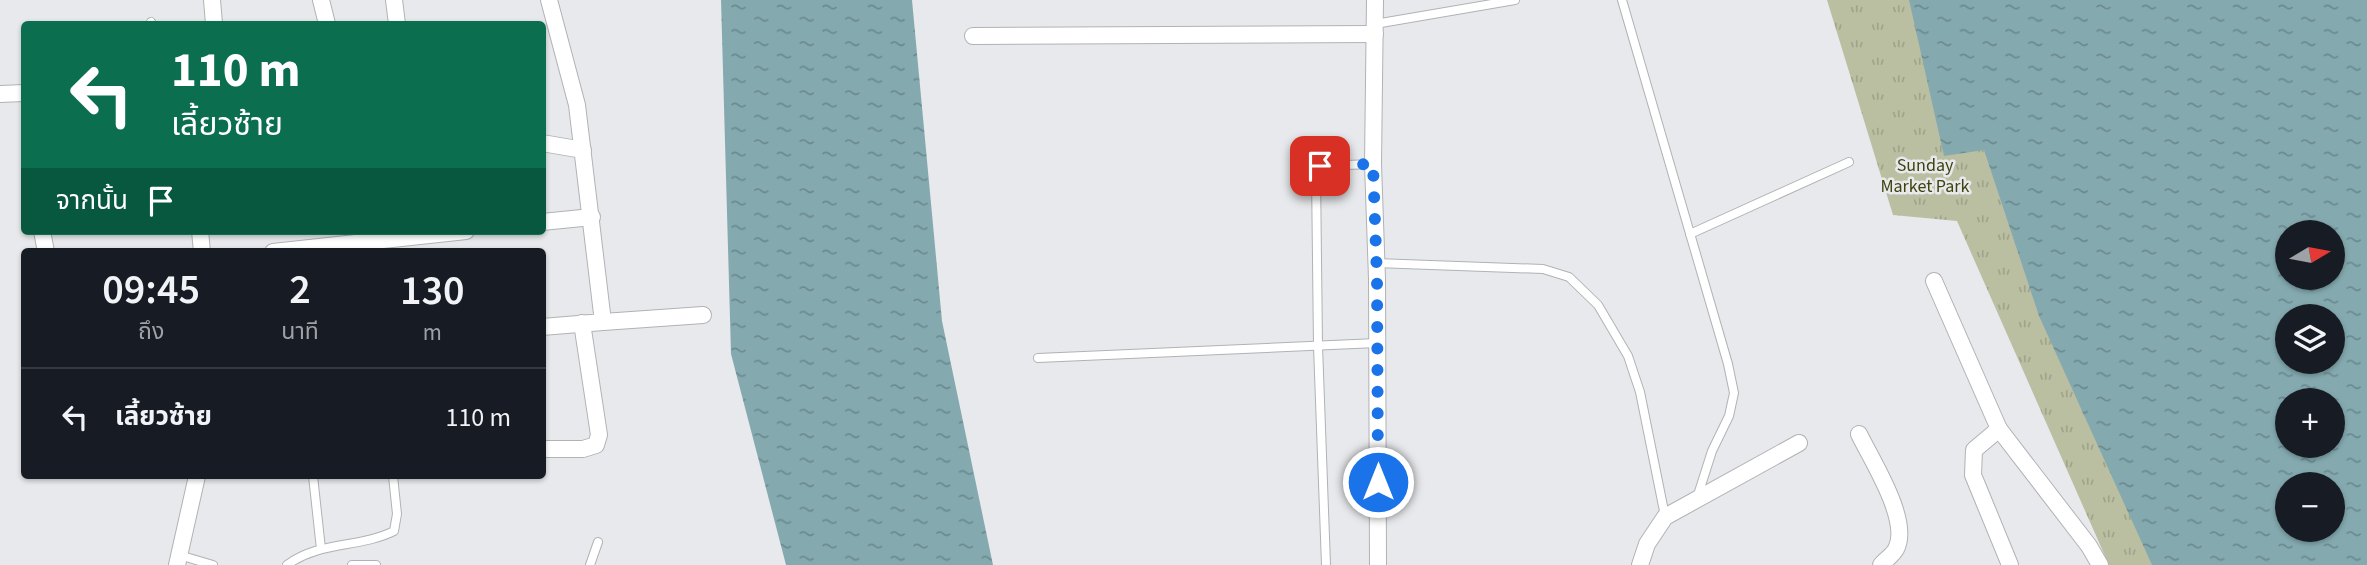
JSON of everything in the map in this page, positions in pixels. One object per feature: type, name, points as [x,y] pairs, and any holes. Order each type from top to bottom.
[{"type":"street","points":[[212,0],[214,21]]},
{"type":"street","points":[[321,0],[326,21]]},
{"type":"street","points":[[394,0],[397,21]]},
{"type":"street","points":[[549,0],[577,105],[603,322]]},
{"type":"street","points":[[1375,0],[1373,164],[1378,565]]},
{"type":"street","points":[[973,36],[1375,29]]},
{"type":"street","points":[[0,93],[21,93]]},
{"type":"street","points":[[546,144],[583,150]]},
{"type":"street","points":[[546,222],[592,217]]},
{"type":"street","points":[[291,248],[331,239],[398,235]]},
{"type":"street","points":[[1934,281],[1999,429],[2089,546],[2100,565]]},
{"type":"street","points":[[546,327],[703,315]]},
{"type":"street","points":[[546,449],[583,449],[596,445],[599,435],[582,323]]},
{"type":"street","points":[[1999,429],[1974,450],[1973,475],[2010,565]]},
{"type":"street","points":[[1859,434],[1897,513],[1899,523],[1896,550],[1881,565]]},
{"type":"street","points":[[1640,565],[1647,544],[1665,517],[1798,443]]},
{"type":"street","points":[[178,560],[196,479]]},
{"type":"lane","points":[[1375,29],[1515,0]]},
{"type":"lane","points":[[1622,0],[1728,364],[1734,393],[1729,416],[1712,451],[1697,498]]},
{"type":"lane","points":[[1690,234],[1849,162]]},
{"type":"lane","points":[[1326,565],[1318,346],[1316,173],[1320,166],[1373,164]]},
{"type":"lane","points":[[1376,263],[1543,268],[1569,276],[1598,305],[1628,355],[1640,393],[1665,517]]},
{"type":"lane","points":[[1038,358],[1377,343]]},
{"type":"lane","points":[[313,479],[321,549]]},
{"type":"lane","points":[[287,565],[321,549],[380,537],[394,531],[397,513],[393,479]]},
{"type":"lane","points":[[590,565],[598,542]]},
{"type":"lane","points":[[178,560],[213,565]]},
{"type":"lane","points":[[352,565],[376,565]]},
{"type":"green space","name":"Sunday Market Park","points":[[1827,0],[1913,0],[1994,133],[2176,565],[2109,565],[1957,221],[1893,215]]},
{"type":"water","points":[[721,0],[912,0],[942,321],[993,565],[786,565],[731,354]]},
{"type":"water","points":[[1909,0],[2367,0],[2367,565],[2152,565],[2039,316],[1984,150],[1944,156]]},
{"type":"route","points":[[1320,166],[1373,164],[1377,279],[1378,482]]}]
